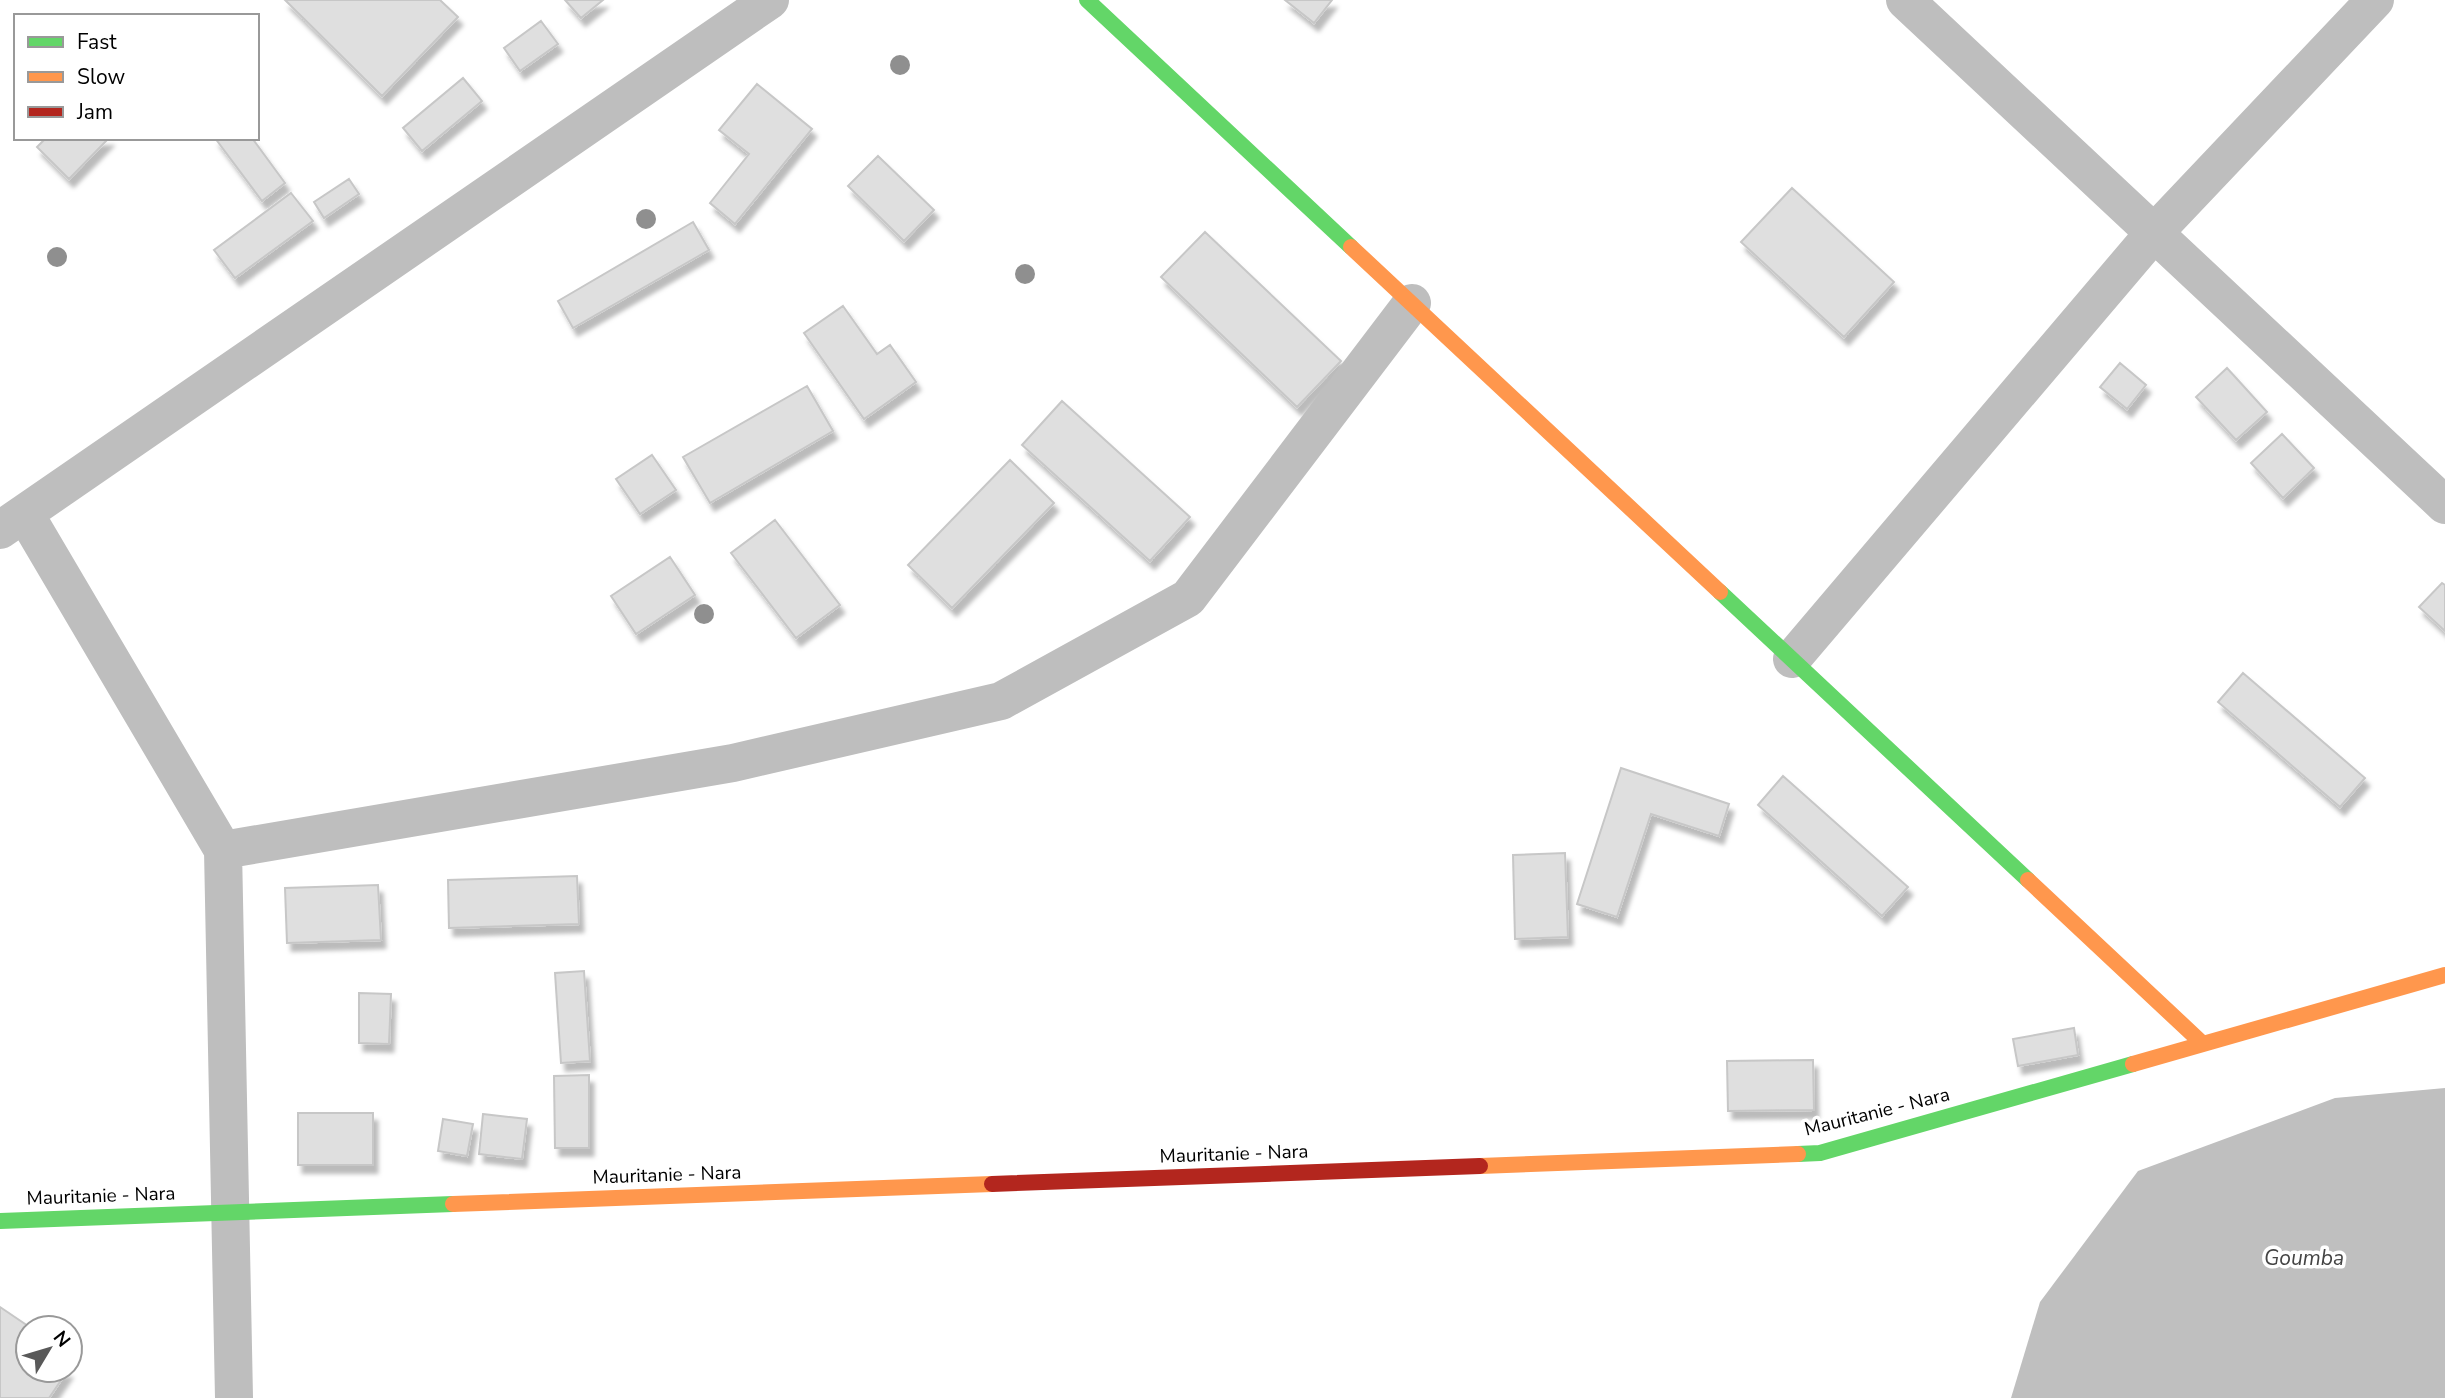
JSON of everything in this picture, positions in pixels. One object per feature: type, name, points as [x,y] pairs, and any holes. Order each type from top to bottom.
[{"type":"main road","points":[[1087,0],[2203,1044]]},
{"type":"main road","name":"Mauritanie - Nara","points":[[0,1221],[1820,1153],[2445,975]]},
{"type":"street","points":[[234,1398],[223,850],[12,522],[770,0]]},
{"type":"street","points":[[1905,0],[2445,505]]},
{"type":"street","points":[[1792,659],[2154,233],[2375,0]]},
{"type":"street","points":[[223,850],[733,763],[1001,701],[1188,598],[1412,303]]},
{"type":"water","name":"Goumba","points":[[2445,1088],[2445,1398],[2011,1398],[2040,1302],[2138,1171],[2335,1098]]},
{"type":"building","points":[[285,0],[440,0],[458,17],[382,96]]},
{"type":"building","points":[[565,0],[603,0],[581,18]]},
{"type":"building","points":[[1285,0],[1332,0],[1314,23]]},
{"type":"building","points":[[541,21],[558,44],[520,71],[504,48]]},
{"type":"building","points":[[463,78],[482,101],[422,151],[403,128]]},
{"type":"building","points":[[757,84],[812,129],[735,224],[710,203],[749,154],[719,130]]},
{"type":"building","points":[[44,140],[107,140],[69,179],[37,147]]},
{"type":"building","points":[[216,140],[253,140],[285,183],[262,201]]},
{"type":"building","points":[[878,156],[934,210],[904,241],[848,186]]},
{"type":"building","points":[[349,179],[359,194],[324,218],[314,202]]},
{"type":"building","points":[[1792,188],[1894,282],[1844,337],[1741,242]]},
{"type":"building","points":[[291,193],[313,221],[235,278],[214,250]]},
{"type":"building","points":[[693,222],[709,250],[573,328],[558,301]]},
{"type":"building","points":[[1205,232],[1341,361],[1297,407],[1161,277]]},
{"type":"building","points":[[843,306],[877,354],[890,345],[916,382],[864,419],[804,333]]},
{"type":"building","points":[[2120,363],[2146,385],[2127,409],[2100,387]]},
{"type":"building","points":[[2227,368],[2267,412],[2236,440],[2196,397]]},
{"type":"building","points":[[807,386],[833,431],[710,503],[683,457]]},
{"type":"building","points":[[1062,401],[1190,517],[1150,561],[1022,445]]},
{"type":"building","points":[[2282,434],[2314,468],[2283,498],[2251,463]]},
{"type":"building","points":[[652,455],[676,490],[640,514],[616,479]]},
{"type":"building","points":[[1010,460],[1054,503],[952,608],[908,565]]},
{"type":"building","points":[[775,520],[840,605],[796,638],[731,553]]},
{"type":"building","points":[[670,557],[695,595],[636,634],[611,596]]},
{"type":"building","points":[[2442,583],[2445,585],[2445,631],[2419,607]]},
{"type":"building","points":[[2243,673],[2365,778],[2340,807],[2218,702]]},
{"type":"building","points":[[1621,768],[1729,804],[1719,836],[1651,814],[1617,917],[1577,904]]},
{"type":"building","points":[[1783,776],[1908,887],[1882,916],[1758,805]]},
{"type":"building","points":[[1565,853],[1568,937],[1515,939],[1513,855]]},
{"type":"building","points":[[577,876],[579,924],[449,928],[448,880]]},
{"type":"building","points":[[378,885],[381,940],[287,943],[285,888]]},
{"type":"building","points":[[584,971],[590,1061],[561,1063],[555,973]]},
{"type":"building","points":[[359,993],[391,994],[389,1044],[359,1043]]},
{"type":"building","points":[[2074,1028],[2078,1055],[2018,1066],[2013,1039]]},
{"type":"building","points":[[1813,1060],[1814,1110],[1728,1111],[1727,1061]]},
{"type":"building","points":[[589,1075],[589,1148],[555,1148],[554,1076]]},
{"type":"building","points":[[298,1113],[373,1113],[373,1165],[298,1165]]},
{"type":"building","points":[[483,1114],[527,1119],[522,1159],[479,1154]]},
{"type":"building","points":[[443,1119],[473,1124],[467,1156],[438,1151]]},
{"type":"building","points":[[0,1307],[14,1316],[14,1384],[58,1384],[49,1398],[0,1398]]},
{"type":"traffic: fast","points":[[1087,0],[1351,247]]},
{"type":"traffic: fast","points":[[1720,592],[2028,880]]},
{"type":"traffic: fast","points":[[1798,1154],[1820,1153],[2133,1064]]},
{"type":"traffic: fast","points":[[0,1221],[453,1204]]},
{"type":"traffic: slow","points":[[1351,247],[1720,592]]},
{"type":"traffic: slow","points":[[2028,880],[2203,1044]]},
{"type":"traffic: slow","points":[[2133,1064],[2445,975]]},
{"type":"traffic: slow","points":[[1480,1166],[1798,1154]]},
{"type":"traffic: slow","points":[[453,1204],[992,1184]]},
{"type":"traffic: jam","points":[[992,1184],[1480,1166]]}]
